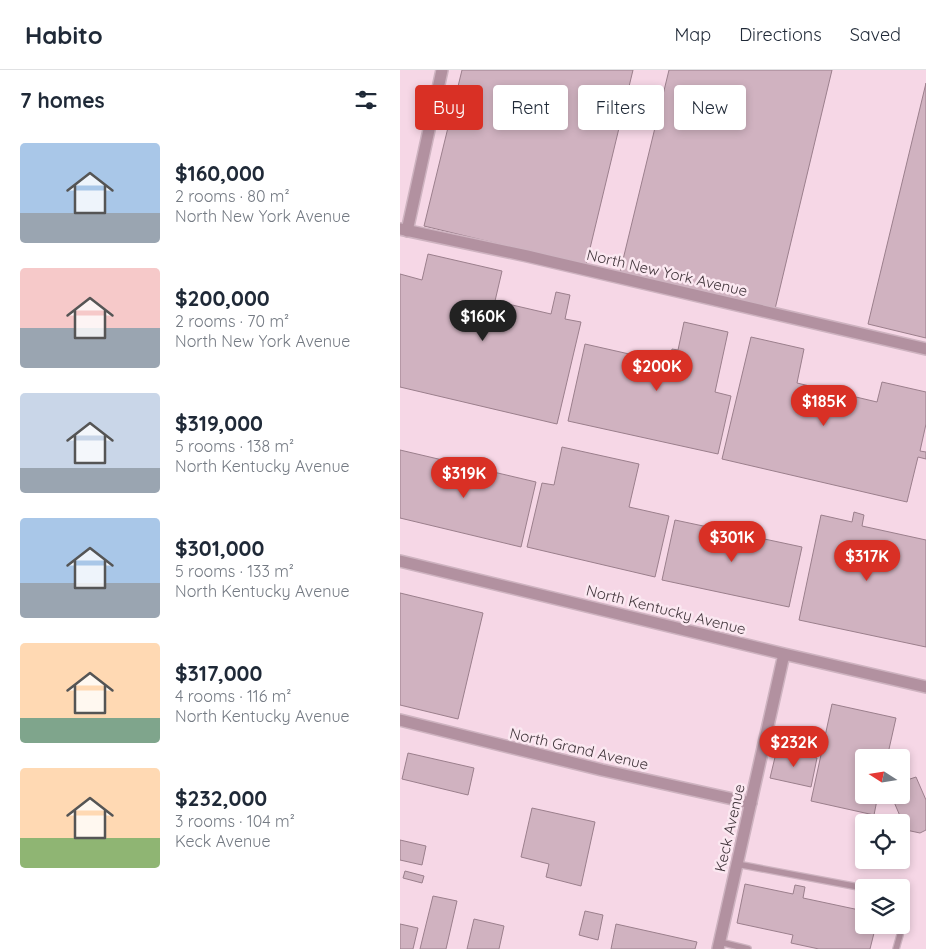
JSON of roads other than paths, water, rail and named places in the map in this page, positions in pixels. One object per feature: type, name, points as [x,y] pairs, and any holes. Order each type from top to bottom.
[{"type":"street","points":[[404,230],[442,70]]},
{"type":"street","name":"North New York Avenue","points":[[404,230],[527,256],[926,349]]},
{"type":"street","name":"North Kentucky Avenue","points":[[400,560],[926,687]]},
{"type":"street","name":"Keck Avenue","points":[[719,945],[784,654]]},
{"type":"street","name":"North Grand Avenue","points":[[400,720],[602,770],[751,803]]},
{"type":"lane","points":[[737,864],[855,886]]},
{"type":"lane","points":[[896,949],[900,934]]},
{"type":"lane","points":[[719,945],[748,949]]}]
